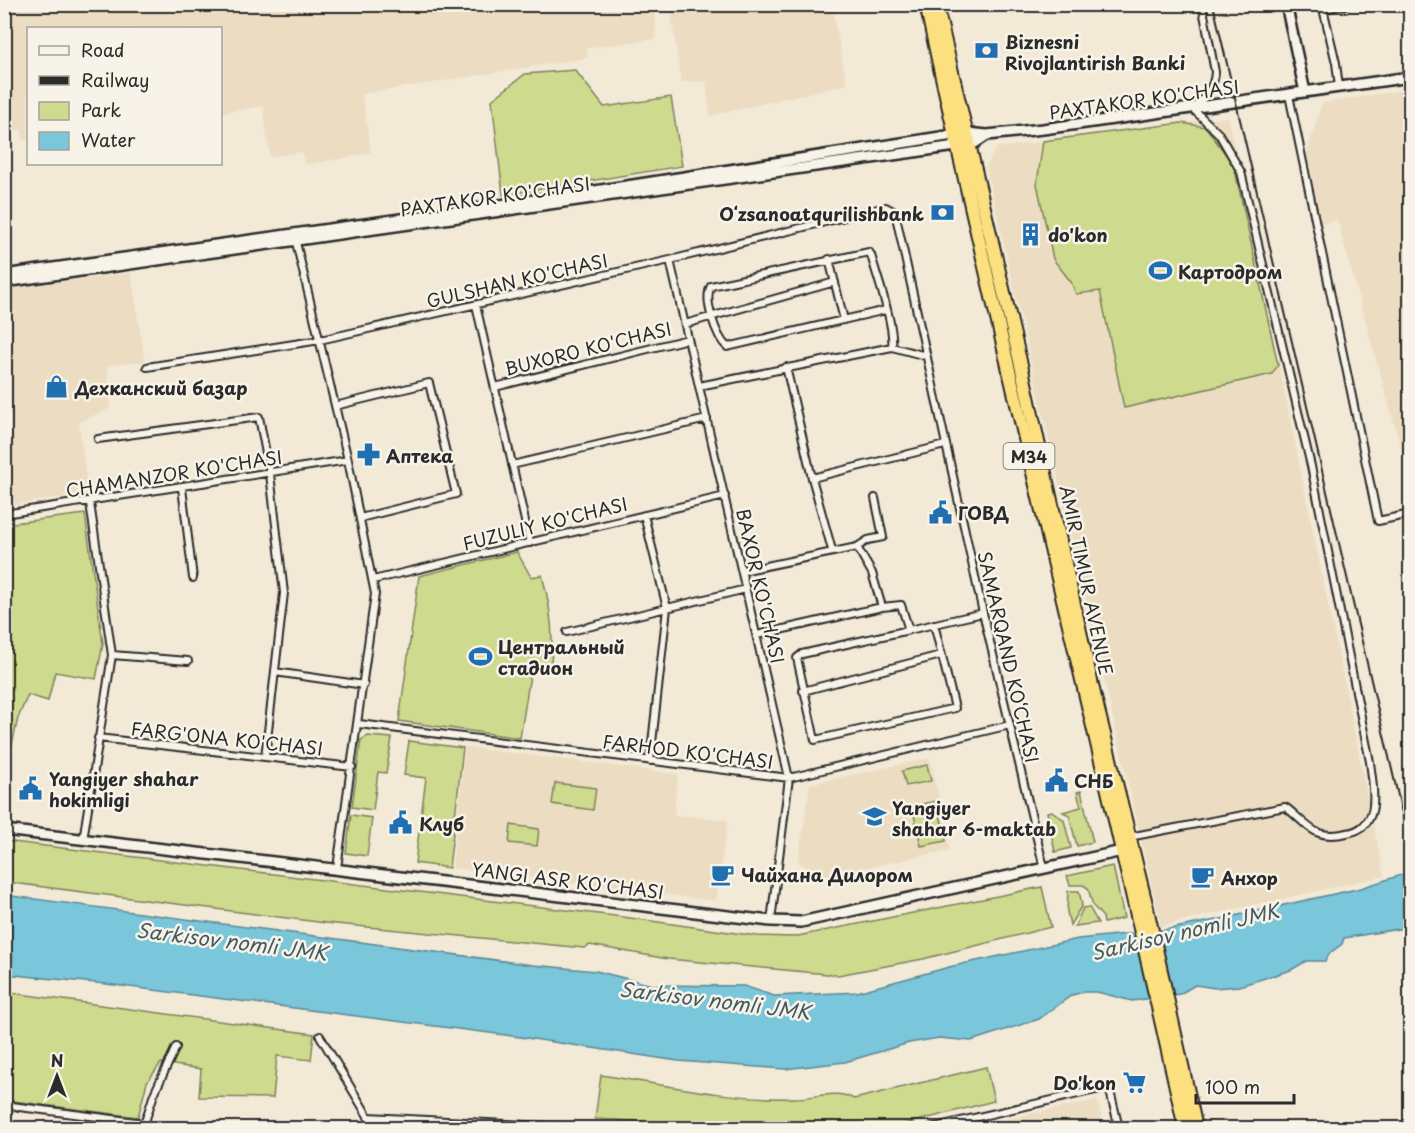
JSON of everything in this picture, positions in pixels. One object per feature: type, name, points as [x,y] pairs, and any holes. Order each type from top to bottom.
[{"type":"highway","name":"AMIR TIMUR AVENUE","points":[[926,4],[1021,365],[1090,679],[1129,837],[1141,905],[1166,1016],[1196,1128]]},
{"type":"highway","name":"AMIR TIMUR AVENUE","points":[[936,4],[1008,369],[1122,851],[1141,905]]},
{"type":"highway","points":[[1008,369],[1021,365]]},
{"type":"highway","name":"AMIR TIMUR AVENUE","points":[[1166,1016],[1185,1128]]},
{"type":"main road","points":[[1286,4],[1305,92]]},
{"type":"main road","name":"PAXTAKOR KO'CHASI","points":[[4,282],[703,175],[961,139],[981,140],[987,135],[1194,109],[1410,76]]},
{"type":"main road","name":"PAXTAKOR KO'CHASI","points":[[4,275],[295,238]]},
{"type":"main road","name":"YANGI ASR KO'CHASI","points":[[4,830],[771,921],[801,922],[1122,851]]},
{"type":"street","points":[[1129,837],[1285,807],[1318,833],[1343,834],[1355,832],[1367,823],[1375,802],[1370,762],[1311,466],[1241,172],[1219,134],[1194,109],[1214,84],[1215,72],[1202,4]]},
{"type":"street","points":[[1339,87],[1336,63],[1322,7],[1350,4]]},
{"type":"street","points":[[1290,95],[1378,521],[1410,514]]},
{"type":"street","name":"GULSHAN KO'CHASI","points":[[147,367],[320,340],[670,260],[886,207],[891,208]]},
{"type":"street","name":"SAMARQAND KO‘CHASI","points":[[891,208],[895,212],[983,613],[1044,868]]},
{"type":"street","points":[[295,238],[348,460],[375,594],[359,724],[337,868]]},
{"type":"street","points":[[886,310],[727,347],[712,317],[708,292],[711,286],[869,252],[886,310],[893,340],[892,347]]},
{"type":"street","points":[[829,259],[844,320]]},
{"type":"street","name":"BAXOR KO'CHASI","points":[[670,260],[789,778],[771,921]]},
{"type":"street","points":[[685,324],[835,282]]},
{"type":"street","points":[[476,304],[530,543]]},
{"type":"street","name":"BUXORO KO'CHASI","points":[[495,387],[688,339]]},
{"type":"street","points":[[699,386],[892,347],[926,356]]},
{"type":"street","points":[[786,367],[812,478],[832,550]]},
{"type":"street","points":[[335,406],[429,383],[456,494],[360,518]]},
{"type":"street","points":[[98,439],[259,417],[270,474],[284,593],[265,757]]},
{"type":"street","points":[[512,465],[707,419]]},
{"type":"street","points":[[812,478],[945,445]]},
{"type":"street","name":"CHAMANZOR KO'CHASI","points":[[4,514],[90,503],[348,460]]},
{"type":"street","points":[[182,488],[193,578]]},
{"type":"street","name":"FUZULIY KO'CHASI","points":[[374,580],[725,496]]},
{"type":"street","points":[[742,571],[832,550],[857,547],[868,540],[883,537],[875,498]]},
{"type":"street","points":[[83,840],[112,655],[90,503]]},
{"type":"street","points":[[644,515],[667,608],[651,761]]},
{"type":"street","points":[[857,547],[872,573],[882,607]]},
{"type":"street","points":[[567,632],[746,589]]},
{"type":"street","points":[[757,634],[901,605],[909,630]]},
{"type":"street","points":[[934,624],[955,708],[815,740],[797,658],[802,654],[909,630],[934,624],[983,613]]},
{"type":"street","points":[[112,655],[188,661]]},
{"type":"street","points":[[803,691],[941,655]]},
{"type":"street","points":[[275,672],[364,685]]},
{"type":"street","name":"FARHOD KO'CHASI","points":[[359,724],[789,778],[1010,725]]},
{"type":"street","name":"FARG'ONA KO'CHASI","points":[[98,738],[352,767]]},
{"type":"street","points":[[320,1036],[375,1128]]},
{"type":"street","points":[[4,1105],[144,1125],[154,1094],[176,1047]]},
{"type":"street","points":[[930,1128],[1109,1087],[1119,1128]]},
{"type":"street","points":[[368,1117],[587,1128]]},
{"type":"shaded area","points":[[4,5],[654,5],[656,39],[587,48],[588,58],[362,94],[371,153],[305,165],[302,152],[270,157],[263,106],[222,113],[222,27],[27,27],[27,140],[23,140],[22,130],[9,131],[5,106]]},
{"type":"shaded area","points":[[670,5],[832,5],[847,84],[710,116],[706,81],[681,82]]},
{"type":"shaded area","points":[[1410,89],[1410,450],[1402,452],[1337,220],[1322,224],[1307,153],[1322,103]]},
{"type":"shaded area","points":[[1228,117],[1384,876],[1161,926],[986,167],[996,148]]},
{"type":"shaded area","name":"Дехканский базар","points":[[131,273],[145,361],[107,366],[111,408],[79,422],[88,493],[5,506],[5,288]]},
{"type":"shaded area","points":[[465,747],[678,774],[674,815],[728,820],[716,901],[452,868]]},
{"type":"shaded area","name":"Yangiyer shahar 6-maktab","points":[[930,758],[950,850],[823,877],[798,862],[810,784]]},
{"type":"shaded area","points":[[1097,1100],[1104,1128],[962,1128]]},
{"type":"shaded area","points":[[380,1121],[518,1128],[385,1128]]},
{"type":"green space","points":[[575,70],[604,107],[671,97],[682,166],[503,195],[492,100],[525,74]]},
{"type":"green space","name":"Картодром","points":[[1181,123],[1206,127],[1234,166],[1278,365],[1272,374],[1124,408],[1100,291],[1076,294],[1071,282],[1053,259],[1037,184],[1043,141]]},
{"type":"green space","points":[[85,514],[103,644],[96,679],[55,672],[48,701],[28,695],[18,718],[7,767],[5,767],[5,524]]},
{"type":"green space","name":"Центральный стадион","points":[[517,552],[531,577],[542,575],[550,610],[552,634],[550,671],[531,669],[520,738],[399,721],[419,576]]},
{"type":"green space","points":[[368,736],[392,738],[386,773],[378,772],[373,810],[352,807],[361,740]]},
{"type":"green space","points":[[409,741],[463,748],[449,868],[415,863],[426,778],[404,775]]},
{"type":"green space","points":[[927,765],[931,781],[906,786],[902,771]]},
{"type":"green space","points":[[555,783],[596,788],[593,810],[552,804]]},
{"type":"green space","points":[[1081,791],[1093,842],[1077,846],[1069,815],[1063,812],[1081,807],[1077,792]]},
{"type":"green space","points":[[937,801],[946,841],[921,846],[912,806]]},
{"type":"green space","points":[[1052,811],[1064,820],[1071,848],[1055,852],[1047,812]]},
{"type":"green space","points":[[351,815],[372,818],[367,856],[346,853]]},
{"type":"green space","points":[[511,825],[539,829],[537,846],[509,843]]},
{"type":"green space","points":[[5,841],[623,917],[757,936],[793,937],[1042,887],[1051,927],[923,959],[838,975],[668,959],[590,945],[584,948],[326,923],[5,882]]},
{"type":"green space","points":[[1113,866],[1124,918],[1104,923],[1103,917],[1093,906],[1088,888],[1083,885],[1070,885],[1067,876]]},
{"type":"green space","points":[[1068,891],[1079,891],[1082,905],[1070,925],[1067,912]]},
{"type":"green space","points":[[1089,907],[1098,923],[1075,926],[1083,908]]},
{"type":"green space","points":[[5,992],[314,1034],[311,1060],[277,1056],[273,1098],[199,1097],[201,1069],[161,1063],[147,1082],[138,1117],[5,1100]]},
{"type":"green space","points":[[986,1067],[994,1101],[890,1128],[679,1128],[655,1127],[653,1122],[595,1119],[601,1075],[747,1097],[795,1098],[833,1094],[854,1099]]},
{"type":"water","name":"Sarkisov nomli JMK","points":[[1410,872],[1410,927],[1344,938],[1342,944],[1330,953],[1325,961],[1306,961],[1291,970],[1239,986],[1215,988],[1195,985],[1180,994],[1132,1001],[1097,992],[1084,992],[1072,995],[1039,1019],[971,1041],[939,1038],[909,1043],[845,1062],[785,1069],[678,1061],[520,1037],[106,984],[5,974],[5,895],[533,965],[596,971],[652,985],[744,986],[774,996],[857,992],[953,966],[1078,939],[1164,930],[1216,920],[1361,888]]},
{"type":"railway","points":[[1213,4],[1410,847]]},
{"type":"place","name":"Biznesni Rivojlantirish Banki","points":[[987,51]]},
{"type":"place","name":"Oʻzsanoatqurilishbank","points":[[942,213]]},
{"type":"place","name":"do'kon","points":[[1030,234]]},
{"type":"place","name":"Картодром","points":[[1160,271]]},
{"type":"place","name":"Дехканский базар","points":[[57,387]]},
{"type":"place","name":"Аптека","points":[[368,455]]},
{"type":"place","name":"ГОВД","points":[[940,512]]},
{"type":"place","name":"Центральный стадион","points":[[480,656]]},
{"type":"place","name":"СНБ","points":[[1056,780]]},
{"type":"place","name":"Yangiyer shahar hokimligi","points":[[31,788]]},
{"type":"place","name":"Yangiyer shahar 6-maktab","points":[[874,817]]},
{"type":"place","name":"Клуб","points":[[401,823]]},
{"type":"place","name":"Чайхана Дилором","points":[[723,874]]},
{"type":"place","name":"Анхор","points":[[1203,877]]},
{"type":"place","name":"Do'kon","points":[[1134,1082]]}]
